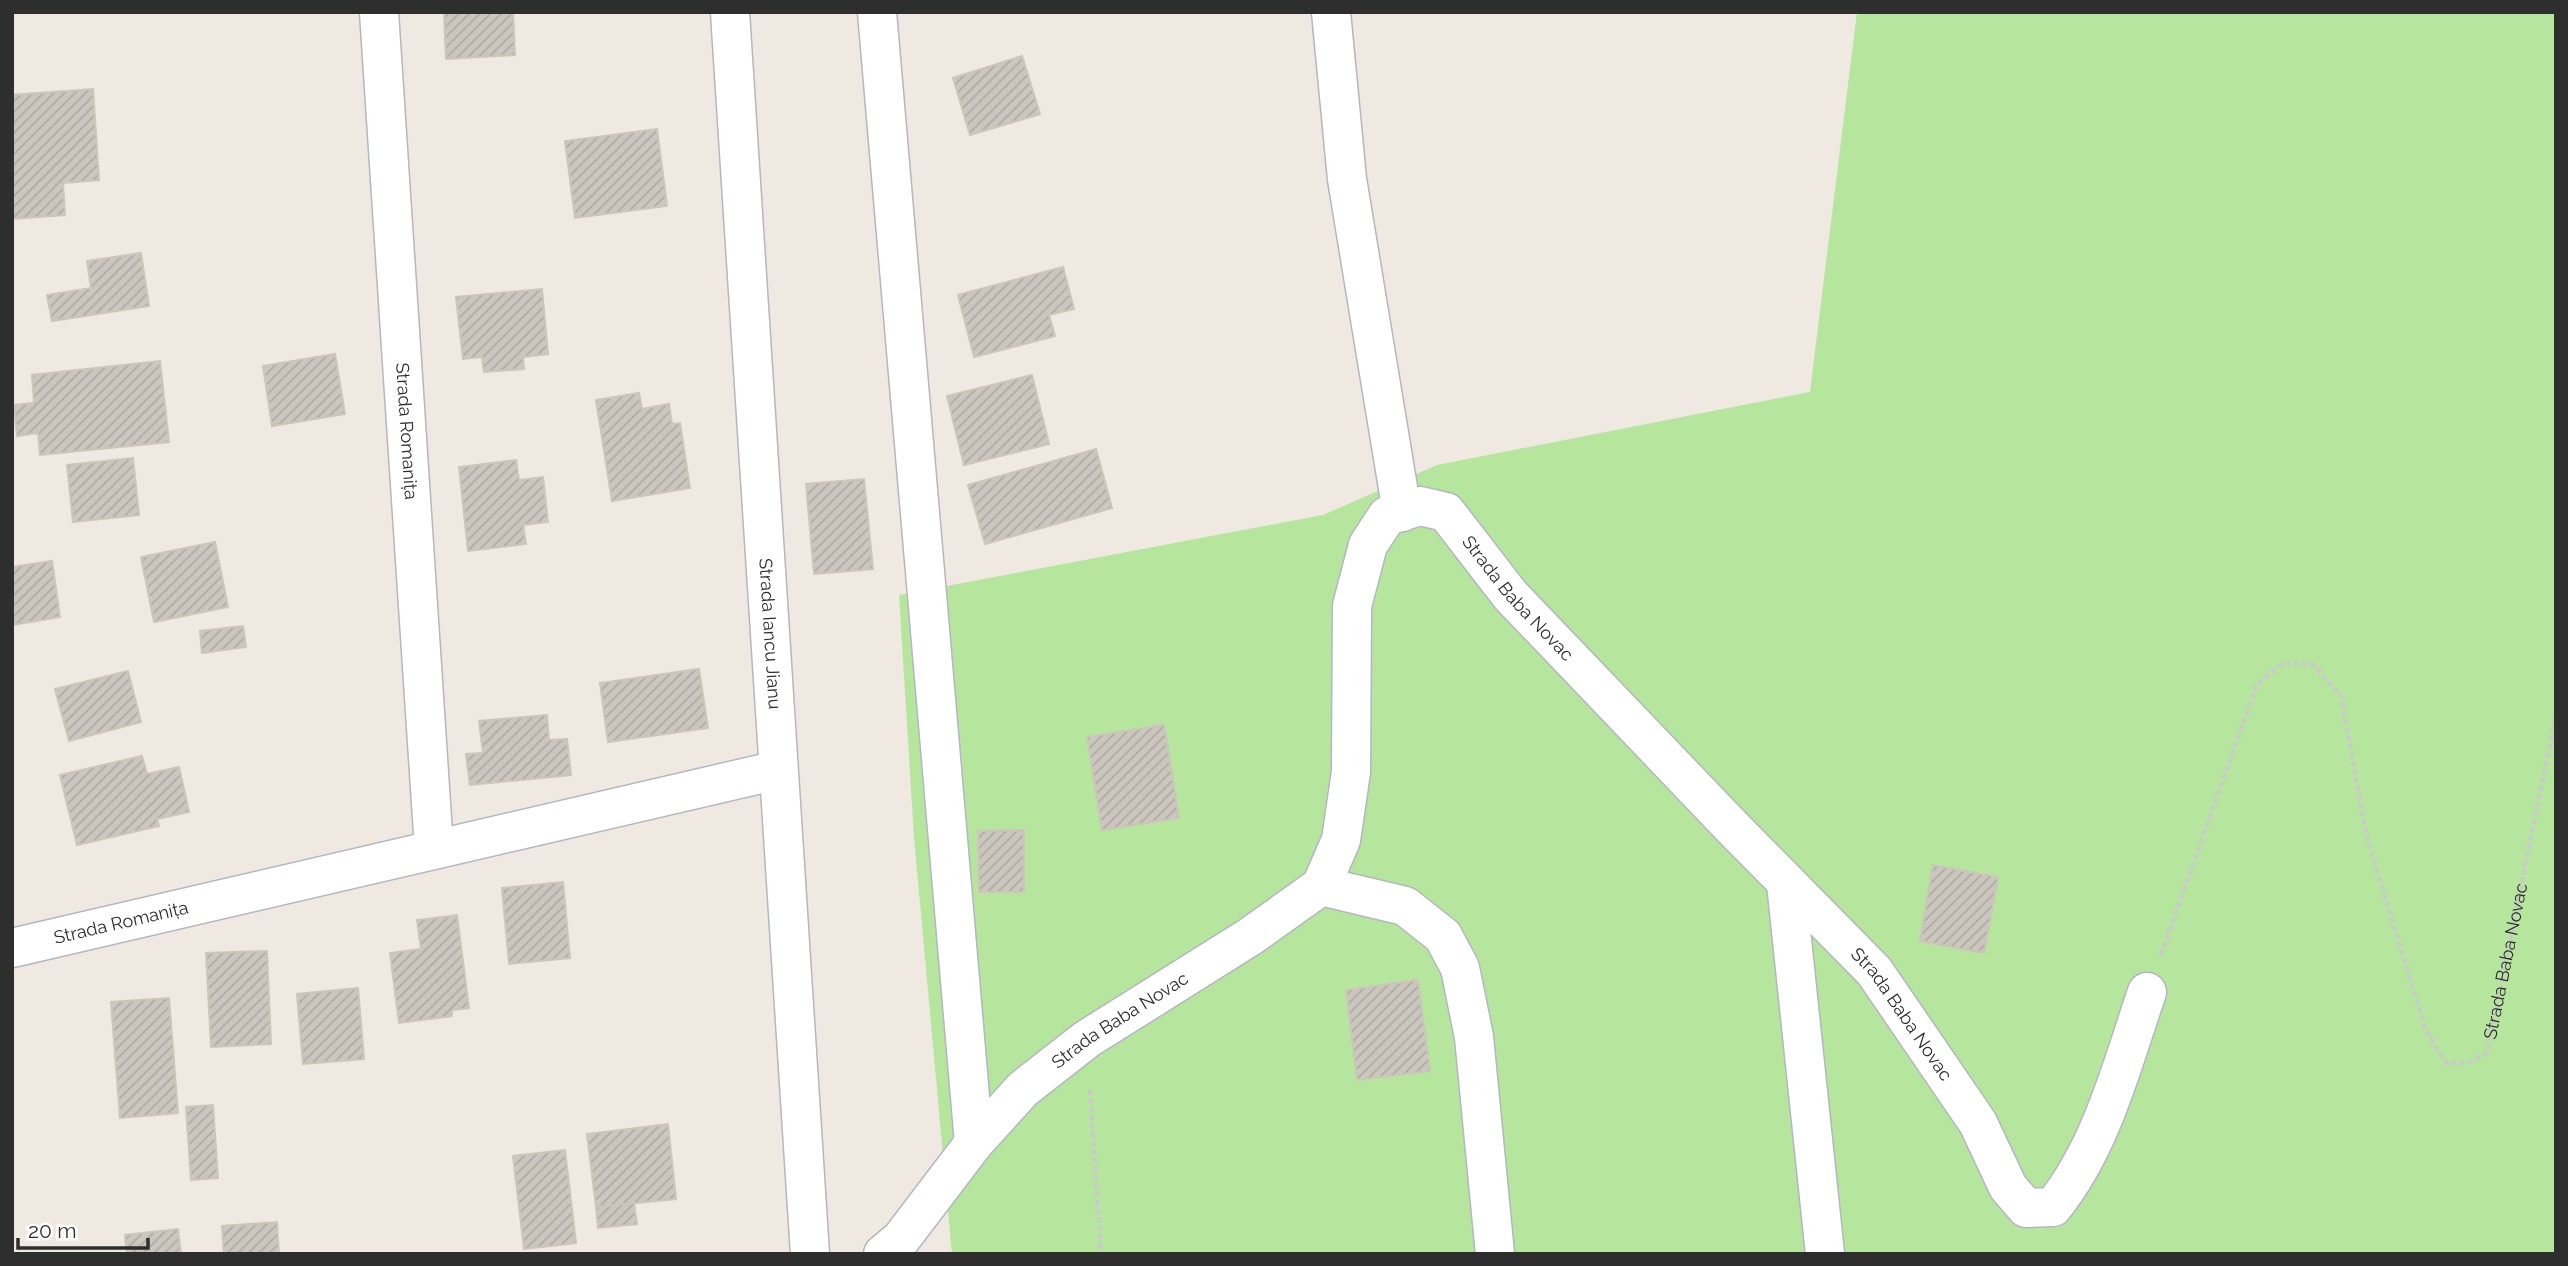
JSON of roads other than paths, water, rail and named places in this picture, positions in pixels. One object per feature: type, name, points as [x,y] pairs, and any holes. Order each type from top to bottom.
[{"type":"street","name":"Strada Romanița","points":[[379,12],[434,849]]},
{"type":"street","name":"Strada Iancu Jianu","points":[[730,12],[810,1254]]},
{"type":"street","points":[[877,12],[974,1143]]},
{"type":"street","points":[[1331,12],[1347,179],[1402,512],[1387,516],[1368,545],[1353,606],[1351,772],[1341,841],[1321,886],[1405,906],[1443,936],[1460,968],[1474,1037],[1495,1254]]},
{"type":"street","name":"Strada Baba Novac","points":[[1402,512],[1420,506],[1446,512],[1510,594],[1786,883],[1874,971],[1978,1124],[2008,1187],[2026,1208],[2053,1207],[2068,1189],[2104,1118],[2147,992]]},
{"type":"street","name":"Strada Romanița","points":[[12,948],[778,770]]},
{"type":"street","points":[[1786,883],[1825,1254]]},
{"type":"street","name":"Strada Baba Novac","points":[[883,1254],[901,1239],[974,1143],[1023,1089],[1087,1039],[1251,936],[1321,886]]}]
